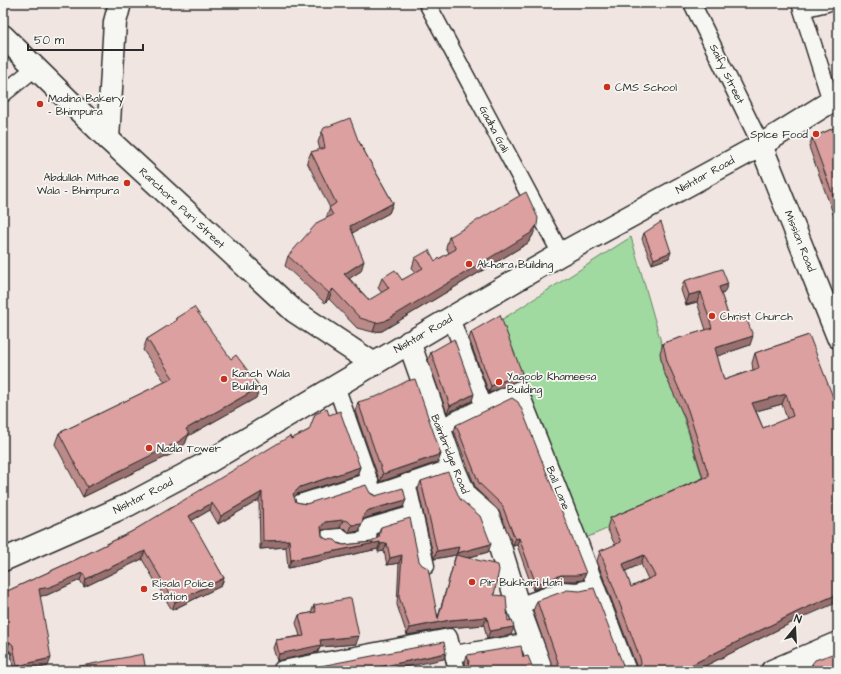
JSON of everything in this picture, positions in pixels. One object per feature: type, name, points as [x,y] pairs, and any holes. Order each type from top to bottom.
[{"type":"main road","points":[[108,139],[115,22],[120,3]]},
{"type":"main road","name":"Ranchore Puri Street","points":[[3,36],[108,139],[294,311],[374,364]]},
{"type":"main road","name":"Nishtar Road","points":[[3,560],[128,505],[205,464],[409,342],[561,254],[761,144],[834,100]]},
{"type":"main road","name":"Mission Road","points":[[761,144],[838,337]]},
{"type":"main road","name":"Baimbridge Road","points":[[409,342],[453,467],[466,497],[488,516],[499,544],[518,606],[542,671]]},
{"type":"main road","points":[[772,671],[838,643]]},
{"type":"street","name":"Gadha Gali","points":[[427,3],[561,254]]},
{"type":"street","name":"Saify Street","points":[[692,3],[761,144]]},
{"type":"street","points":[[827,3],[801,6],[834,100]]},
{"type":"street","points":[[3,94],[35,68]]},
{"type":"street","points":[[451,318],[484,407]]},
{"type":"street","points":[[336,386],[374,494],[453,467]]},
{"type":"street","name":"Ball Lane","points":[[439,428],[519,389],[628,671]]},
{"type":"street","points":[[300,503],[370,481]]},
{"type":"street","points":[[407,482],[426,566]]},
{"type":"street","points":[[327,538],[340,537],[342,543],[368,540],[369,526],[414,514]]},
{"type":"street","points":[[518,606],[562,590],[577,591],[596,586]]},
{"type":"street","points":[[282,669],[449,638],[457,671]]},
{"type":"street","points":[[454,654],[531,641]]},
{"type":"street","points":[[3,658],[5,671]]},
{"type":"green space","points":[[631,237],[671,377],[704,483],[696,490],[579,541],[498,322]]},
{"type":"building","points":[[350,118],[358,140],[393,203],[350,226],[364,261],[344,274],[369,300],[389,288],[382,278],[395,270],[402,280],[423,268],[415,258],[429,250],[435,261],[456,249],[449,237],[526,192],[538,218],[537,225],[531,233],[385,321],[376,323],[360,318],[333,289],[329,293],[288,256],[318,222],[333,215],[329,208],[336,203],[311,152],[325,148],[322,132],[324,128]]},
{"type":"building","points":[[838,126],[838,209],[812,138]]},
{"type":"building","points":[[661,222],[671,252],[654,259],[644,233]]},
{"type":"building","points":[[722,269],[728,284],[719,287],[730,321],[746,317],[753,336],[715,348],[724,380],[759,368],[755,353],[809,335],[838,410],[838,594],[799,611],[683,669],[684,671],[630,671],[639,668],[641,663],[640,658],[600,551],[621,542],[610,518],[709,476],[688,410],[667,361],[663,343],[712,328],[701,292],[689,295],[684,281]],"holes":[[[786,394],[793,416],[763,428],[752,403]],[[644,555],[655,576],[631,587],[623,564]]]},
{"type":"building","points":[[194,307],[231,359],[236,355],[260,387],[186,429],[189,434],[180,441],[87,487],[59,433],[173,378],[147,339]]},
{"type":"building","points":[[500,315],[522,373],[491,386],[471,332]]},
{"type":"building","points":[[454,339],[474,394],[450,406],[431,352]]},
{"type":"building","points":[[415,379],[441,454],[383,474],[358,402],[378,396],[407,381]]},
{"type":"building","points":[[512,398],[518,402],[522,410],[586,573],[578,575],[561,575],[536,584],[519,538],[515,539],[502,505],[479,483],[456,425]]},
{"type":"building","points":[[327,409],[329,415],[340,411],[360,467],[300,487],[293,494],[296,502],[306,504],[366,485],[370,493],[375,496],[403,488],[406,500],[369,510],[364,514],[362,524],[352,525],[348,521],[343,520],[325,522],[321,527],[322,536],[326,539],[335,540],[339,544],[344,545],[372,542],[379,537],[381,527],[410,518],[419,561],[422,565],[428,568],[438,619],[456,555],[498,565],[499,570],[494,595],[506,596],[508,621],[512,620],[514,627],[490,631],[487,617],[450,620],[410,628],[399,597],[402,555],[390,558],[387,543],[381,544],[380,542],[291,560],[289,540],[263,541],[262,492],[221,516],[212,503],[189,516],[224,578],[175,602],[145,551],[86,579],[83,573],[50,587],[39,589],[51,658],[17,666],[13,645],[10,642],[3,642],[3,593],[131,532],[290,436],[291,439],[309,430],[315,414]]},
{"type":"building","points":[[448,472],[460,499],[480,516],[491,544],[457,553],[459,547],[437,551],[421,481]]},
{"type":"building","points":[[594,588],[623,665],[630,671],[561,671],[537,601],[567,590],[580,591]]},
{"type":"building","points":[[351,598],[359,636],[320,640],[321,645],[279,654],[276,640],[304,636],[299,615],[316,612],[314,605]]},
{"type":"building","points":[[444,642],[446,653],[361,671],[295,671]]},
{"type":"building","points":[[521,646],[523,657],[528,656],[534,671],[466,671],[469,662],[467,655]]},
{"type":"building","points":[[838,652],[838,671],[814,671],[812,664],[815,660]]},
{"type":"building","points":[[143,654],[146,671],[77,671],[76,667]]},
{"type":"place","name":"CMS School","points":[[607,87]]},
{"type":"place","name":"Madina Bakery - Bhimpura","points":[[40,104]]},
{"type":"place","name":"SpIce Food","points":[[816,134]]},
{"type":"place","name":"Abdullah Mithae Wala - Bhimpura","points":[[127,183]]},
{"type":"place","name":"Akhara Building","points":[[469,264]]},
{"type":"place","name":"Christ Church","points":[[712,316]]},
{"type":"place","name":"Kanch Wala Building","points":[[224,379]]},
{"type":"place","name":"Yaqoob Khameesa Building","points":[[499,382]]},
{"type":"place","name":"Nadia Tower","points":[[149,448]]},
{"type":"place","name":"Pir Bukhari Hari","points":[[472,582]]},
{"type":"place","name":"Risala Police Station","points":[[144,589]]}]
